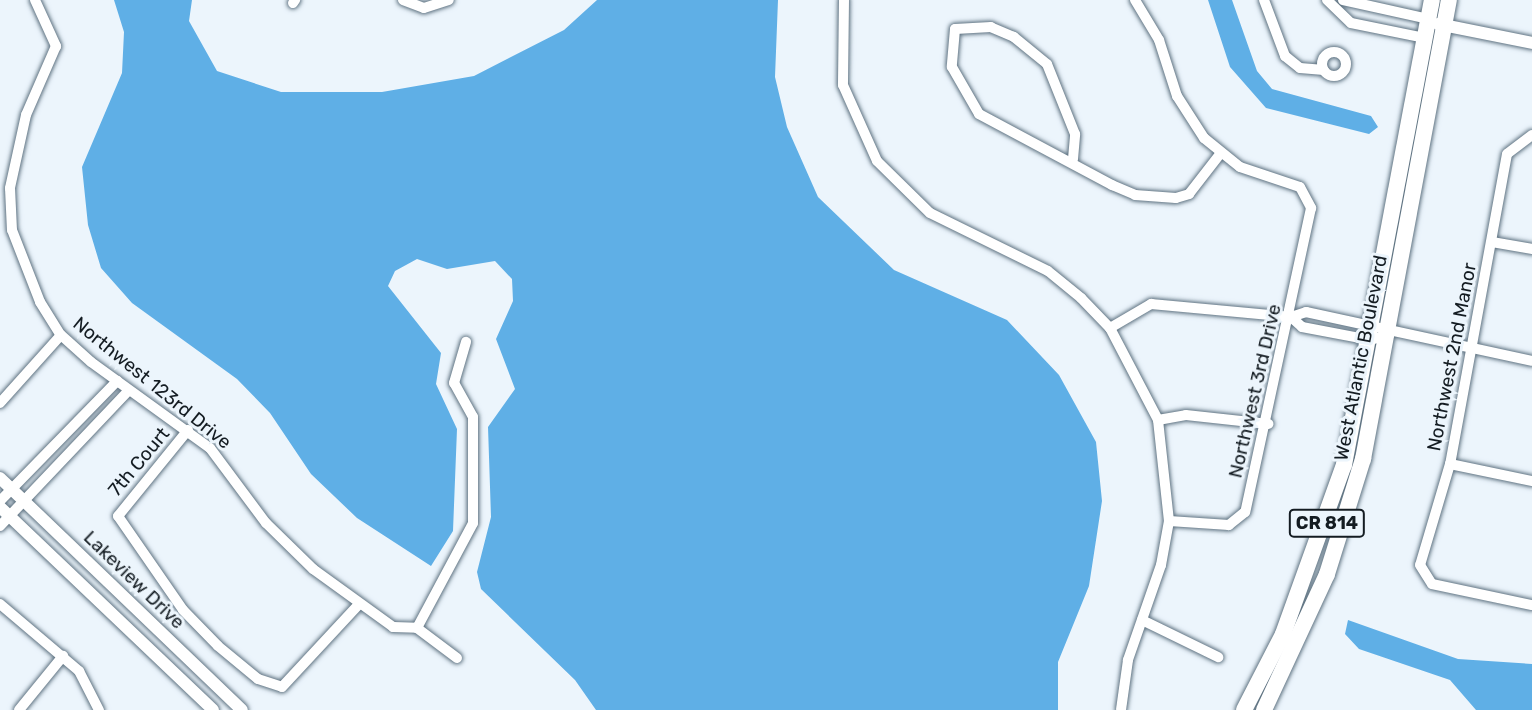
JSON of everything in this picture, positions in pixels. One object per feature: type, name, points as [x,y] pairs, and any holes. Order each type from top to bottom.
[{"type":"main road","name":"West Atlantic Boulevard","points":[[1244,710],[1283,634],[1330,514],[1372,332],[1432,0]]},
{"type":"main road","name":"West Atlantic Boulevard","points":[[1264,710],[1305,629],[1347,519],[1389,335],[1449,0]]},
{"type":"street","name":"Northwest 123rd Drive","points":[[35,0],[56,46],[14,154],[12,230],[23,267],[61,335],[129,390],[188,430],[230,470],[289,549],[393,627],[417,628],[457,658]]},
{"type":"street","points":[[403,0],[424,8],[449,0]]},
{"type":"street","points":[[844,0],[839,45],[843,85],[877,161],[930,213],[1048,271],[1110,328],[1158,420],[1169,521],[1142,620],[1128,660],[1121,710]]},
{"type":"street","points":[[1073,159],[1074,134],[1047,64],[991,27],[955,29],[952,67],[979,114],[1073,159],[1135,195],[1176,198],[1189,194],[1220,154],[1189,118],[1159,40],[1135,0]]},
{"type":"street","points":[[1264,0],[1285,56],[1300,68],[1324,70]]},
{"type":"street","points":[[1327,0],[1351,23],[1425,38],[1444,27]]},
{"type":"street","points":[[1343,0],[1428,19],[1444,27],[1532,43]]},
{"type":"street","name":"Northwest 2nd Manor","points":[[1532,135],[1515,143],[1507,155],[1450,464],[1420,565],[1424,577],[1474,595],[1532,606]]},
{"type":"street","name":"Northwest 3rd Drive","points":[[1169,521],[1239,522],[1269,424],[1291,317],[1309,196],[1220,154]]},
{"type":"street","points":[[1492,242],[1532,249]]},
{"type":"street","points":[[1110,328],[1151,304],[1291,317],[1306,312],[1372,332],[1532,361]]},
{"type":"street","points":[[0,403],[61,335]]},
{"type":"street","points":[[417,628],[474,523],[473,417],[454,383],[466,342]]},
{"type":"street","points":[[0,500],[117,381]]},
{"type":"street","points":[[0,526],[5,511],[24,501],[129,390]]},
{"type":"street","points":[[1158,420],[1186,415],[1269,424]]},
{"type":"street","name":"7th Court","points":[[188,430],[118,516],[183,610],[271,686],[293,680],[359,604]]},
{"type":"street","points":[[1450,464],[1532,481]]},
{"type":"street","name":"Lakeview Drive","points":[[0,478],[242,710]]},
{"type":"street","name":"Lakeview Drive","points":[[5,511],[213,710]]},
{"type":"street","points":[[0,604],[63,656],[89,684],[99,709]]},
{"type":"street","points":[[1142,620],[1218,657]]},
{"type":"street","points":[[19,710],[63,656]]},
{"type":"street","points":[[197,695],[212,681]]},
{"type":"water","points":[[114,0],[192,0],[189,21],[217,71],[281,92],[382,92],[474,76],[564,30],[597,0],[778,0],[775,77],[787,127],[818,197],[894,270],[1007,320],[1059,375],[1096,442],[1102,501],[1089,586],[1058,662],[1058,710],[596,710],[575,680],[481,589],[477,572],[491,517],[488,427],[515,389],[496,339],[513,301],[512,279],[495,261],[447,269],[417,259],[395,271],[388,286],[441,353],[436,384],[457,429],[453,531],[431,566],[357,518],[311,474],[270,413],[237,379],[132,303],[101,268],[88,225],[82,167],[122,73],[124,32]]},
{"type":"water","points":[[1208,0],[1232,0],[1257,71],[1272,89],[1371,116],[1378,127],[1369,134],[1266,108],[1230,67]]},
{"type":"water","points":[[1348,620],[1458,659],[1532,664],[1532,710],[1476,710],[1450,680],[1359,649],[1345,634]]}]
